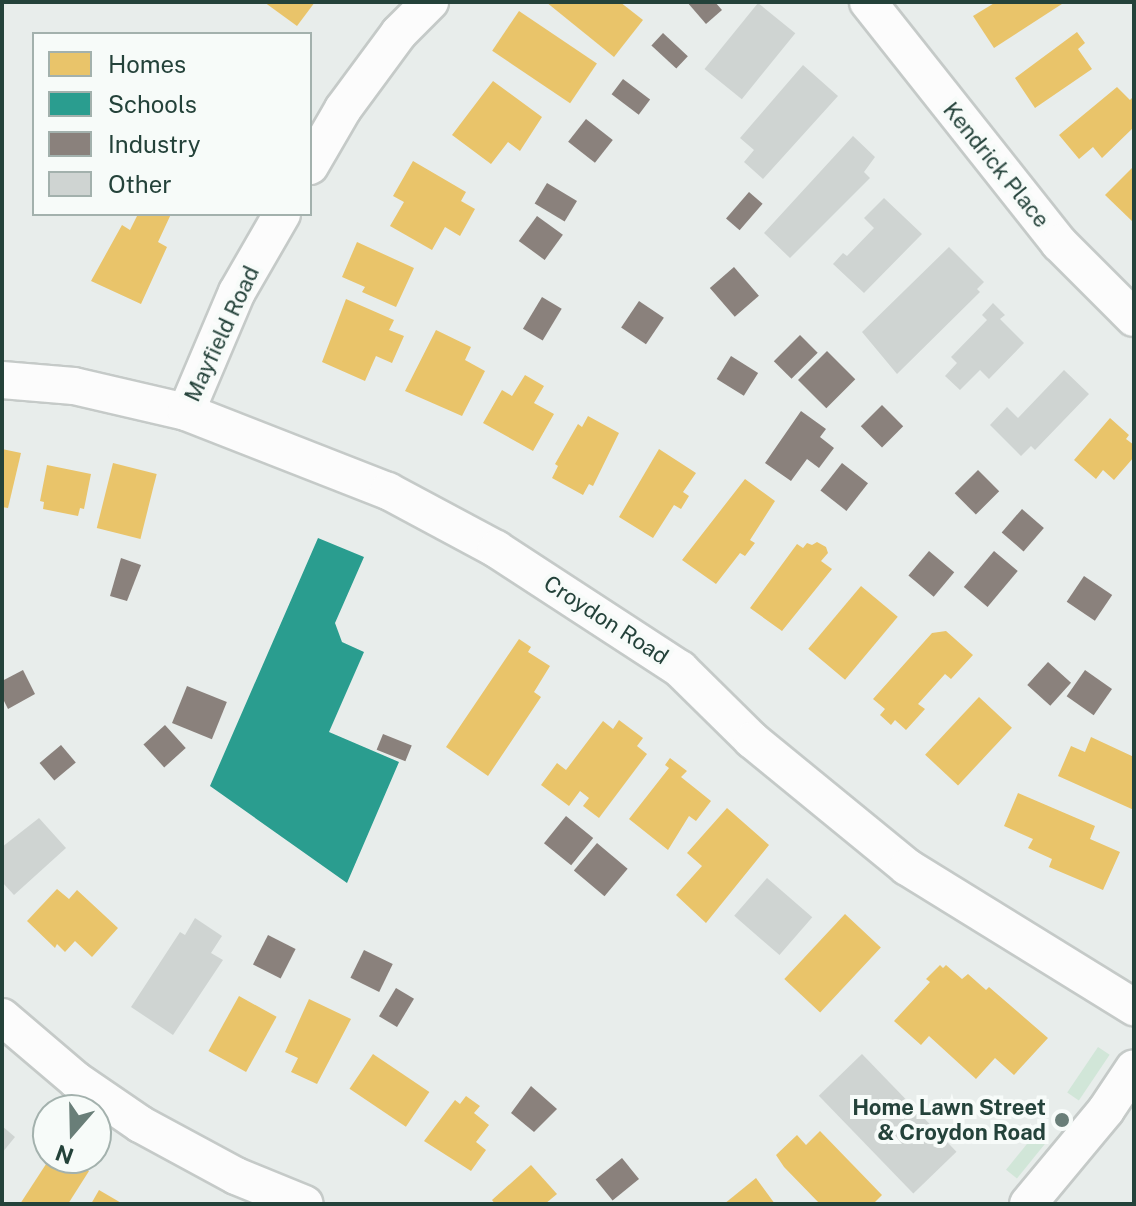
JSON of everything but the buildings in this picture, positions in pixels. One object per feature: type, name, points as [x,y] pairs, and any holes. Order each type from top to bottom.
[{"type":"street","points":[[312,163],[343,109],[389,46],[430,2]]},
{"type":"street","name":"Kendrick Place","points":[[868,2],[1059,243],[1134,318]]},
{"type":"street","name":"Mayfield Road","points":[[186,412],[237,292],[281,216]]},
{"type":"street","name":"Croydon Road","points":[[2,380],[74,386],[186,412],[388,491],[528,569],[680,669],[752,740],[907,867],[1134,1007]]},
{"type":"street","points":[[2,1017],[76,1080],[140,1124],[236,1176],[305,1204]]},
{"type":"street","points":[[1028,1204],[1106,1110],[1134,1068]]},
{"type":"green space","points":[[1098,1047],[1110,1055],[1079,1100],[1067,1093]]},
{"type":"green space","points":[[1035,1134],[1046,1143],[1017,1179],[1006,1170]]},
{"type":"place","name":"Home Lawn Street & Croydon Road","points":[[1062,1120]]}]
